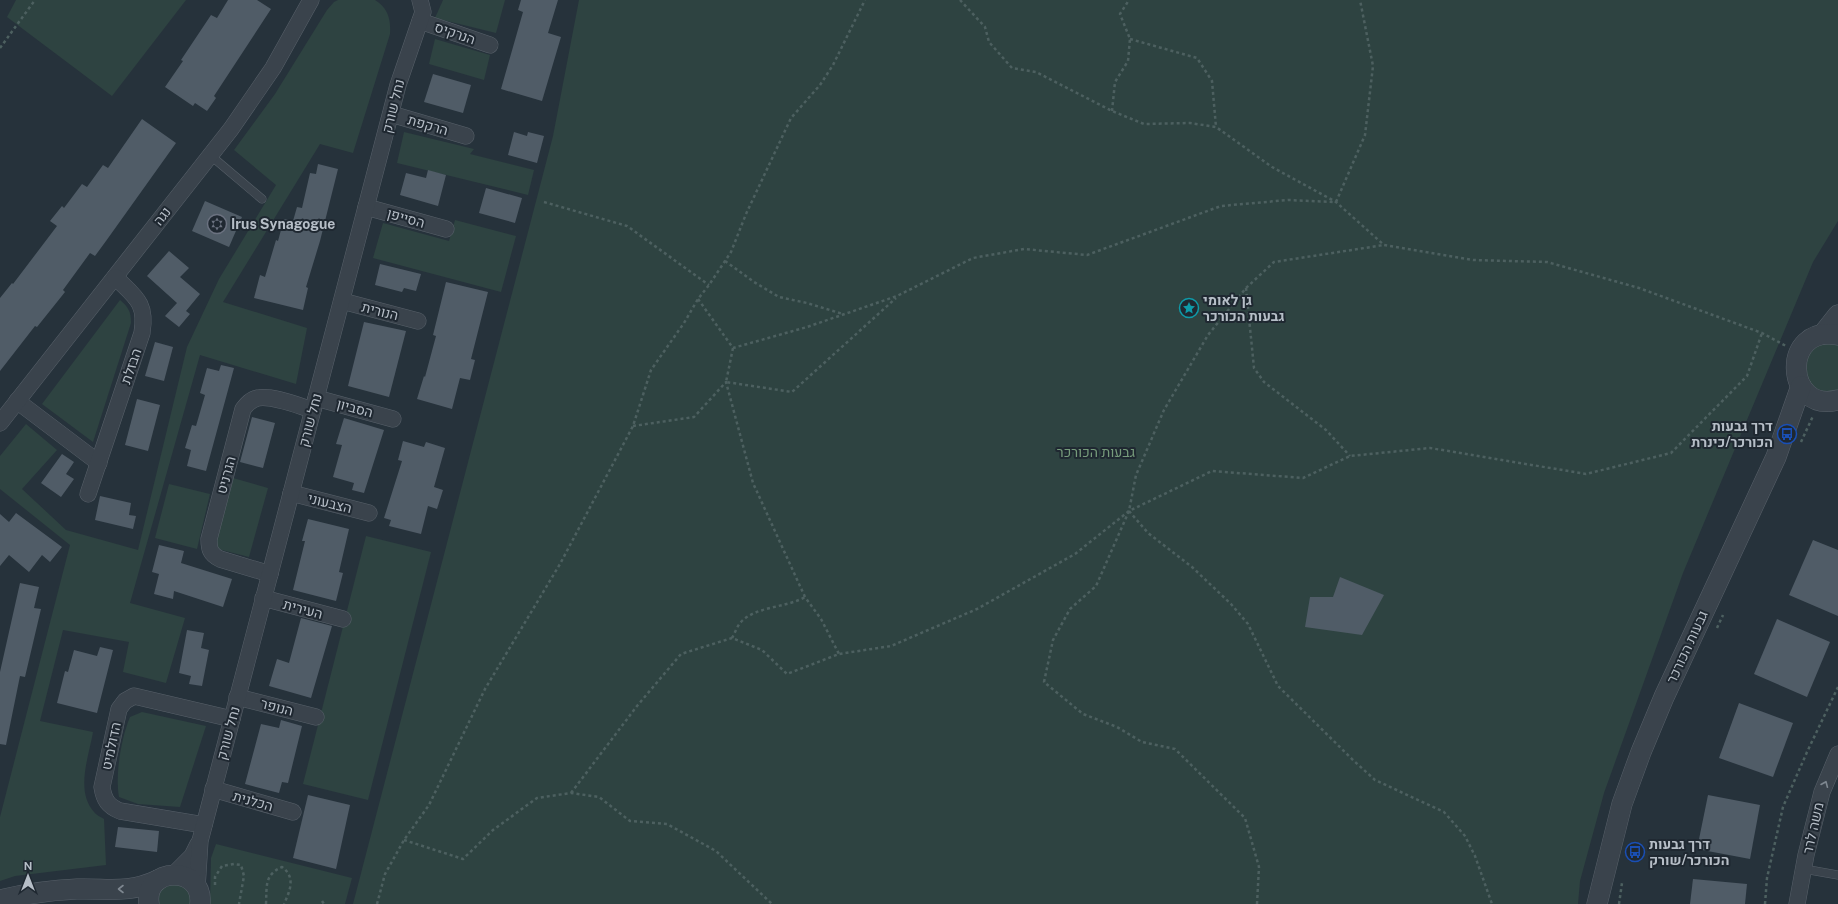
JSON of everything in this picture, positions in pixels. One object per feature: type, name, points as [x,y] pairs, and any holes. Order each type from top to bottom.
[{"type":"street","name":"נגה","points":[[0,423],[255,96],[273,68],[311,0]]},
{"type":"street","name":"נחל שורק","points":[[199,897],[200,841],[204,824],[404,63],[423,12],[420,0]]},
{"type":"street","name":"הנרקיס","points":[[420,21],[490,45]]},
{"type":"street","name":"הרקפת","points":[[391,114],[466,136]]},
{"type":"street","name":"הסייפן","points":[[366,207],[446,229]]},
{"type":"street","name":"הבזלת","points":[[88,494],[142,333],[144,320],[143,309],[138,301],[115,277]]},
{"type":"street","name":"הנורית","points":[[342,301],[418,321]]},
{"type":"street","points":[[1829,400],[1814,398],[1801,386],[1796,370],[1799,353],[1805,344],[1813,338],[1831,335],[1838,315]]},
{"type":"street","name":"גבעות הכורכר","points":[[1597,904],[1622,804],[1641,752],[1664,697],[1776,457],[1801,386]]},
{"type":"street","name":"הגרניט","points":[[270,574],[212,556],[209,548],[209,538],[243,409],[250,401],[258,398],[314,404]]},
{"type":"street","name":"גבעות הכורכר","points":[[1776,457],[1806,413],[1829,400]]},
{"type":"street","points":[[18,401],[98,463]]},
{"type":"street","name":"הסביון","points":[[314,404],[393,419]]},
{"type":"street","name":"הצבעוני","points":[[291,493],[369,513]]},
{"type":"street","name":"העירית","points":[[264,598],[343,619]]},
{"type":"street","name":"הדולמיט","points":[[204,824],[120,811],[111,807],[104,798],[102,787],[119,709],[125,701],[134,696],[232,720]]},
{"type":"street","name":"הנופר","points":[[237,697],[316,717]]},
{"type":"street","name":"משה לרר","points":[[1797,904],[1822,792],[1838,754]]},
{"type":"street","name":"הכלנית","points":[[213,789],[293,812]]},
{"type":"street","name":"נחל שורק","points":[[166,877],[192,856],[200,841]]},
{"type":"street","name":"גבעות הכורכר","points":[[1608,904],[1613,843]]},
{"type":"street","points":[[0,900],[60,890],[137,888],[166,877],[183,876],[190,880],[199,897]]},
{"type":"street","points":[[149,904],[149,894],[166,877]]},
{"type":"lane","points":[[210,155],[262,199]]},
{"type":"lane","points":[[1804,869],[1838,875]]},
{"type":"path","points":[[0,48],[35,0]]},
{"type":"path","points":[[377,904],[385,874],[404,840],[429,805],[485,689],[560,564],[633,426],[651,370],[684,324],[698,299],[731,252],[746,214],[791,118],[820,85],[833,65],[865,0]]},
{"type":"path","points":[[960,0],[985,27],[989,42],[1012,68],[1036,72],[1112,111],[1144,124],[1190,123],[1216,127],[1272,167],[1336,202],[1384,245]]},
{"type":"path","points":[[1112,111],[1115,82],[1128,61],[1130,38],[1120,14],[1129,0]]},
{"type":"path","points":[[1336,202],[1365,135],[1373,66],[1360,0]]},
{"type":"path","points":[[1130,38],[1197,58],[1212,81],[1216,127]]},
{"type":"path","points":[[733,348],[898,296],[973,258],[1024,249],[1087,255],[1221,206],[1288,200],[1336,202]]},
{"type":"path","points":[[544,202],[627,226],[709,285]]},
{"type":"path","points":[[1257,904],[1259,867],[1244,818],[1175,749],[1142,742],[1117,727],[1083,714],[1044,682],[1053,640],[1070,609],[1096,586],[1129,511],[1136,475],[1164,410],[1208,335],[1246,288],[1274,262],[1384,245],[1473,260],[1547,262],[1639,288],[1762,333],[1799,353]]},
{"type":"path","points":[[725,261],[754,282],[780,297],[844,314]]},
{"type":"path","points":[[1246,288],[1254,368],[1264,382],[1326,430],[1350,456]]},
{"type":"path","points":[[726,382],[792,392],[898,296]]},
{"type":"path","points":[[698,299],[733,348],[726,382],[753,483],[805,597],[821,619],[839,654]]},
{"type":"path","points":[[571,793],[637,706],[681,654],[732,638],[762,650],[787,674],[839,654],[891,646],[977,609],[1075,554],[1129,511],[1212,471],[1303,478],[1350,456],[1430,448],[1586,474],[1670,453],[1747,376],[1762,333]]},
{"type":"path","points":[[633,426],[694,417],[726,382]]},
{"type":"path","points":[[1129,511],[1148,533],[1192,567],[1231,604],[1248,624],[1278,686],[1354,761],[1376,780],[1444,812],[1465,836],[1475,856],[1492,904]]},
{"type":"path","points":[[732,638],[741,622],[756,612],[794,603],[805,597]]},
{"type":"path","points":[[1764,904],[1767,878],[1783,807],[1838,687]]},
{"type":"path","points":[[404,840],[463,859],[493,830],[538,798],[571,793],[600,797],[630,820],[667,824],[716,851],[772,904]]},
{"type":"path","points":[[199,897],[215,895],[216,877],[222,866],[234,864],[240,865],[244,876],[239,904]]},
{"type":"path","points":[[266,904],[266,882],[274,871],[282,867],[287,871],[292,882],[284,904]]},
{"type":"green space","points":[[16,0],[186,0],[112,96],[7,17]]},
{"type":"green space","points":[[338,0],[375,0],[386,10],[390,23],[390,34],[353,153],[320,144],[223,302],[307,328],[296,384],[200,355],[130,603],[185,618],[166,683],[123,672],[129,642],[63,630],[40,721],[93,732],[84,784],[88,804],[97,815],[104,819],[106,865],[15,876],[0,881],[0,817],[70,545],[0,489],[0,456],[26,424],[57,450],[22,489],[66,530],[138,550],[187,347],[219,279],[276,185],[234,150],[275,94],[327,10],[334,2]]},
{"type":"green space","points":[[443,0],[505,0],[496,33],[435,18]]},
{"type":"green space","name":"גבעות הכורכר","points":[[579,0],[1838,0],[1838,221],[1813,262],[1683,573],[1604,793],[1580,881],[1578,904],[353,904],[553,136]]},
{"type":"green space","points":[[435,39],[490,55],[484,80],[429,64]]},
{"type":"green space","points":[[404,132],[474,149],[470,154],[534,170],[528,195],[397,163]]},
{"type":"green space","points":[[455,220],[516,236],[501,292],[373,258],[383,223],[449,241]]},
{"type":"green space","points":[[120,300],[128,310],[131,323],[93,442],[42,404]]},
{"type":"green space","points":[[1838,341],[1838,394],[1831,396],[1805,383],[1804,355],[1815,343]]},
{"type":"green space","points":[[233,478],[268,488],[249,557],[214,548]]},
{"type":"green space","points":[[169,484],[210,494],[197,549],[155,538]]},
{"type":"green space","points":[[366,536],[431,552],[368,800],[303,784]]},
{"type":"green space","points":[[142,712],[206,726],[180,807],[138,804],[119,797],[118,768],[124,735],[130,717]]},
{"type":"green space","points":[[216,844],[352,878],[345,904],[210,904],[211,858]]},
{"type":"green space","points":[[181,879],[196,904],[152,904],[152,894]]},
{"type":"building","points":[[228,0],[257,0],[271,9],[214,96],[216,98],[207,111],[195,103],[193,106],[165,87],[211,15],[217,18]]},
{"type":"building","points":[[521,0],[558,0],[548,33],[561,37],[542,101],[501,89],[523,12],[518,10]]},
{"type":"building","points":[[433,74],[471,85],[463,113],[424,102]]},
{"type":"building","points":[[142,119],[176,143],[95,256],[90,253],[63,290],[65,292],[37,327],[35,326],[0,371],[0,298],[12,283],[13,284],[57,226],[50,221],[62,206],[64,208],[82,184],[87,187],[103,165],[108,168]]},
{"type":"building","points":[[514,132],[527,136],[528,132],[544,136],[537,163],[508,155]]},
{"type":"building","points":[[318,164],[338,169],[320,241],[306,287],[308,288],[303,310],[254,298],[260,275],[265,277],[284,219],[293,221],[297,207],[302,208],[310,173],[316,174]]},
{"type":"building","points":[[428,170],[446,175],[438,206],[400,195],[406,173],[426,178]]},
{"type":"building","points":[[486,188],[522,198],[515,223],[479,213]]},
{"type":"building","name":"Irus Synagogue","points":[[205,201],[242,217],[229,247],[192,231]]},
{"type":"building","points":[[169,251],[189,268],[180,277],[200,294],[186,311],[190,314],[179,327],[165,316],[177,303],[147,276]]},
{"type":"building","points":[[380,264],[421,274],[416,291],[404,288],[402,292],[375,285]]},
{"type":"building","points":[[446,282],[488,292],[471,359],[475,360],[470,380],[460,378],[452,409],[417,399],[424,376],[425,377],[436,336],[433,335]]},
{"type":"building","points":[[364,322],[406,331],[389,397],[348,386]]},
{"type":"building","points":[[155,342],[173,347],[164,381],[145,376]]},
{"type":"building","points":[[221,365],[234,368],[206,471],[187,466],[191,450],[185,448],[192,425],[196,426],[205,395],[200,393],[207,368],[219,371]]},
{"type":"building","points":[[137,399],[160,405],[148,451],[125,445]]},
{"type":"building","points":[[252,417],[275,423],[263,468],[240,462]]},
{"type":"building","points":[[344,418],[384,430],[364,493],[352,490],[354,483],[333,477],[342,445],[336,444]]},
{"type":"building","points":[[403,441],[424,447],[426,442],[445,448],[434,487],[443,490],[437,509],[428,506],[421,534],[389,526],[391,520],[384,518],[402,461],[398,460]]},
{"type":"building","points":[[62,454],[74,462],[66,474],[74,479],[61,497],[41,483]]},
{"type":"building","points":[[100,496],[131,503],[129,515],[136,516],[133,529],[95,520]]},
{"type":"building","points":[[16,513],[62,547],[50,562],[42,555],[29,572],[9,555],[0,566],[0,514],[9,522]]},
{"type":"building","points":[[308,519],[349,529],[339,572],[343,573],[336,601],[293,590],[305,541],[302,541]]},
{"type":"building","points":[[1813,540],[1838,550],[1838,616],[1789,595]]},
{"type":"building","points":[[159,545],[184,551],[181,563],[232,579],[223,607],[174,591],[173,599],[154,594],[159,574],[152,572]]},
{"type":"building","points":[[1340,577],[1384,595],[1362,635],[1305,627],[1310,597],[1333,597]]},
{"type":"building","points":[[20,583],[39,587],[34,608],[41,609],[25,677],[20,676],[6,745],[0,744],[0,672]]},
{"type":"building","points":[[301,618],[332,626],[311,698],[269,686],[277,659],[289,663]]},
{"type":"building","points":[[1777,619],[1830,642],[1807,697],[1754,674]]},
{"type":"building","points":[[187,630],[204,633],[201,648],[209,650],[202,686],[189,684],[191,676],[179,673]]},
{"type":"building","points":[[100,647],[113,650],[97,713],[57,703],[65,671],[68,672],[74,650],[97,656]]},
{"type":"building","points":[[1739,703],[1793,723],[1773,777],[1719,758]]},
{"type":"building","points":[[281,720],[302,726],[288,783],[282,782],[279,793],[245,784],[261,724],[279,728]]},
{"type":"building","points":[[308,795],[350,805],[336,869],[293,858]]},
{"type":"building","points":[[1708,795],[1760,805],[1750,859],[1697,849]]},
{"type":"building","points":[[118,827],[159,831],[157,852],[115,847]]},
{"type":"building","points":[[1693,879],[1747,884],[1745,904],[1690,904]]},
{"type":"place","name":"Irus Synagogue","points":[[217,224]]},
{"type":"place","name":"גן לאומי גבעות הכורכר","points":[[1189,308]]},
{"type":"place","name":"דרך גבעות הכורכר/כינרת","points":[[1787,434]]},
{"type":"place","name":"דרך גבעות הכורכר/שורק","points":[[1635,852]]}]
